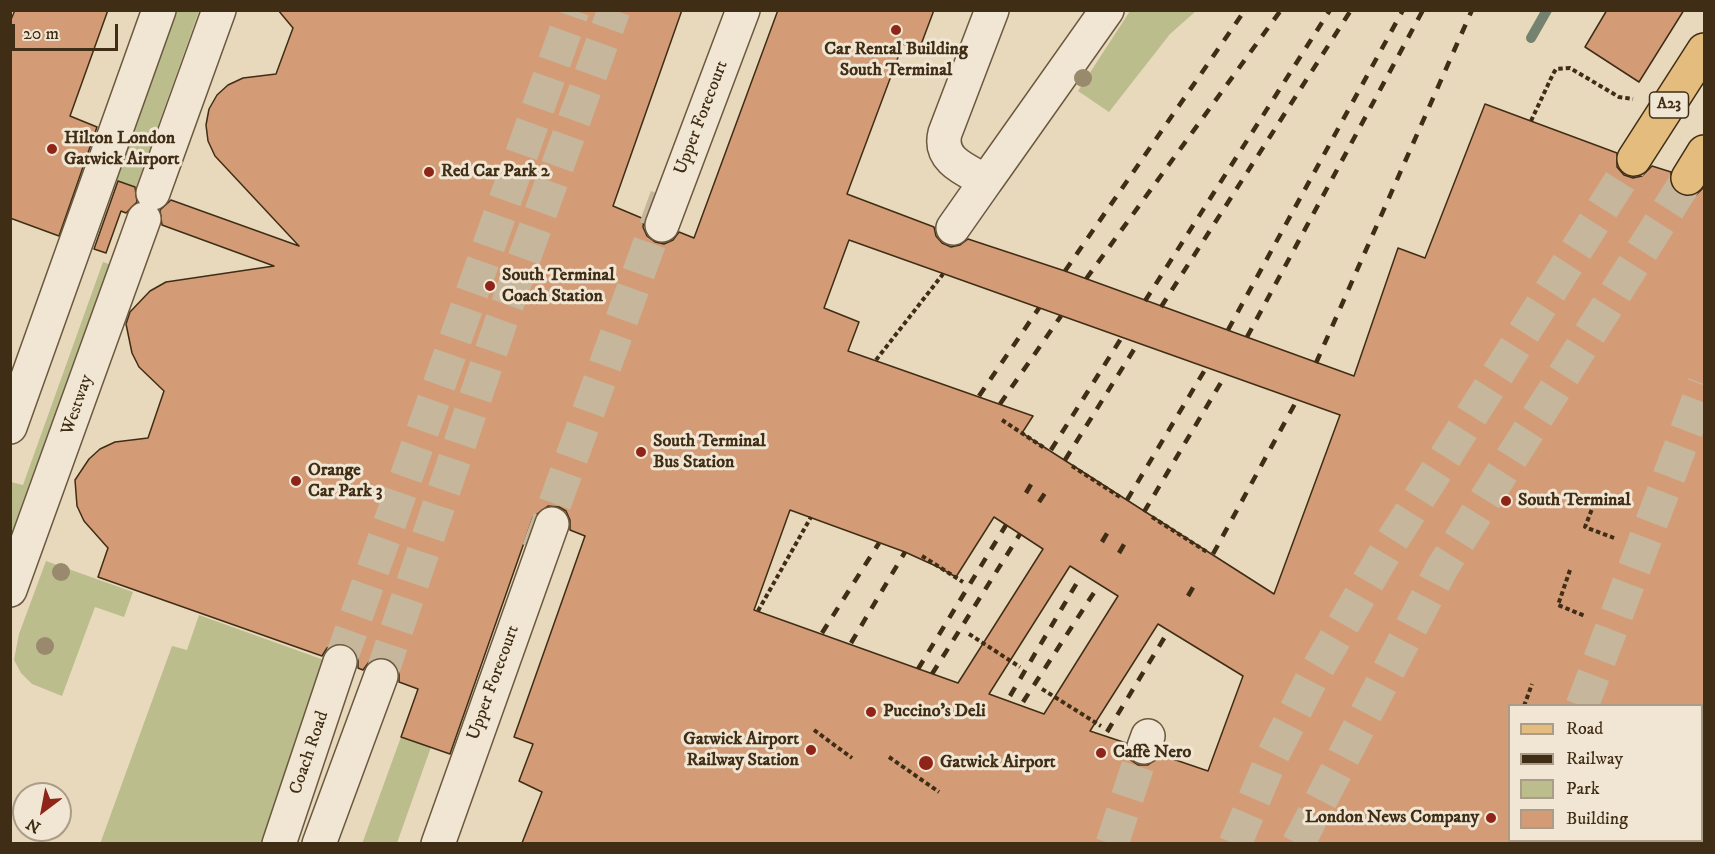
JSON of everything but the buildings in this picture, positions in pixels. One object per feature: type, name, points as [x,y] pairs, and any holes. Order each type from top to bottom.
[{"type":"main road","name":"A23","points":[[1634,159],[1704,50]]},
{"type":"street","points":[[10,427],[159,10]]},
{"type":"street","name":"Westway","points":[[10,590],[219,10]]},
{"type":"street","name":"Upper Forecourt","points":[[662,225],[742,10]]},
{"type":"street","points":[[986,181],[948,157],[943,147],[945,133],[992,10]]},
{"type":"street","points":[[953,228],[1107,10]]},
{"type":"street","name":"Upper Forecourt","points":[[438,843],[552,524]]},
{"type":"street","name":"Coach Road","points":[[279,843],[340,662]]},
{"type":"street","points":[[319,843],[381,676]]},
{"type":"path","points":[[1531,121],[1553,74],[1556,69],[1563,67],[1570,68],[1619,97],[1638,99]]},
{"type":"path","points":[[876,360],[943,274]]},
{"type":"path","points":[[1002,420],[1046,449]]},
{"type":"path","points":[[1072,466],[1120,497]]},
{"type":"path","points":[[1597,496],[1585,526],[1614,538]]},
{"type":"path","points":[[1152,517],[1207,552]]},
{"type":"path","points":[[758,611],[811,518]]},
{"type":"path","points":[[921,556],[963,582]]},
{"type":"path","points":[[1570,570],[1558,605],[1585,616]]},
{"type":"path","points":[[969,634],[1020,667]]},
{"type":"path","points":[[1524,704],[1532,684]]},
{"type":"path","points":[[1042,689],[1101,726]]},
{"type":"path","points":[[814,730],[852,758]]},
{"type":"path","points":[[889,757],[939,792]]},
{"type":"green space","points":[[174,11],[199,11],[136,187],[112,179]]},
{"type":"green space","points":[[1130,11],[1196,11],[1170,34],[1109,112],[1078,91]]},
{"type":"green space","points":[[103,262],[112,265],[11,548],[11,482],[23,485]]},
{"type":"green space","points":[[46,561],[133,592],[124,617],[95,607],[62,696],[32,684],[21,673],[14,660],[19,634]]},
{"type":"green space","points":[[199,615],[324,660],[262,843],[100,844],[172,646],[187,650]]},
{"type":"green space","points":[[401,737],[431,747],[397,843],[362,844]]},
{"type":"waterway","points":[[1531,38],[1547,10]]},
{"type":"tunnel","points":[[340,662],[573,10]]},
{"type":"tunnel","points":[[381,676],[501,322],[614,10]]},
{"type":"tunnel","points":[[1235,844],[1273,755],[1311,680],[1390,544],[1634,159]]},
{"type":"tunnel","points":[[1298,844],[1442,568],[1688,178]]},
{"type":"tunnel","points":[[538,550],[667,195]]},
{"type":"tunnel","points":[[1583,704],[1704,384]]},
{"type":"tunnel","points":[[1112,844],[1144,747]]},
{"type":"railway","points":[[1065,271],[1245,10]]},
{"type":"railway","points":[[1086,279],[1281,10]]},
{"type":"railway","points":[[1145,301],[1330,10]]},
{"type":"railway","points":[[1161,307],[1351,10]]},
{"type":"railway","points":[[1228,330],[1403,10]]},
{"type":"railway","points":[[1247,337],[1423,10]]},
{"type":"railway","points":[[1316,363],[1472,10]]},
{"type":"railway","points":[[979,396],[1039,308]]},
{"type":"railway","points":[[1000,404],[1061,316]]},
{"type":"railway","points":[[1051,450],[1122,337]]},
{"type":"railway","points":[[1065,460],[1138,343]]},
{"type":"railway","points":[[1127,500],[1206,368]]},
{"type":"railway","points":[[1144,512],[1226,374]]},
{"type":"railway","points":[[1213,554],[1297,400]]},
{"type":"railway","points":[[1026,493],[1033,481]]},
{"type":"railway","points":[[1039,502],[1047,490]]},
{"type":"railway","points":[[918,669],[1006,525]]},
{"type":"railway","points":[[1102,542],[1109,530]]},
{"type":"railway","points":[[932,674],[1020,534]]},
{"type":"railway","points":[[1119,553],[1126,541]]},
{"type":"railway","points":[[822,633],[879,543]]},
{"type":"railway","points":[[851,643],[905,552]]},
{"type":"railway","points":[[1010,696],[1081,576]]},
{"type":"railway","points":[[1188,596],[1195,584]]},
{"type":"railway","points":[[1023,702],[1097,588]]},
{"type":"railway","points":[[1107,732],[1169,630]]},
{"type":"place","name":"Car Rental Building South Terminal","points":[[896,30]]},
{"type":"place","name":"Hilton London Gatwick Airport","points":[[52,149]]},
{"type":"place","name":"Red Car Park 2","points":[[429,172]]},
{"type":"place","name":"South Terminal Coach Station","points":[[490,286]]},
{"type":"place","name":"South Terminal Bus Station","points":[[641,452]]},
{"type":"place","name":"Orange Car Park 3","points":[[296,481]]},
{"type":"place","name":"South Terminal","points":[[1506,501]]},
{"type":"place","name":"Puccino's Deli","points":[[871,712]]},
{"type":"place","name":"Gatwick Airport Railway Station","points":[[811,750]]},
{"type":"place","name":"Caffè Nero","points":[[1101,753]]},
{"type":"place","name":"Gatwick Airport","points":[[926,763]]},
{"type":"place","name":"London News Company","points":[[1491,818]]}]
